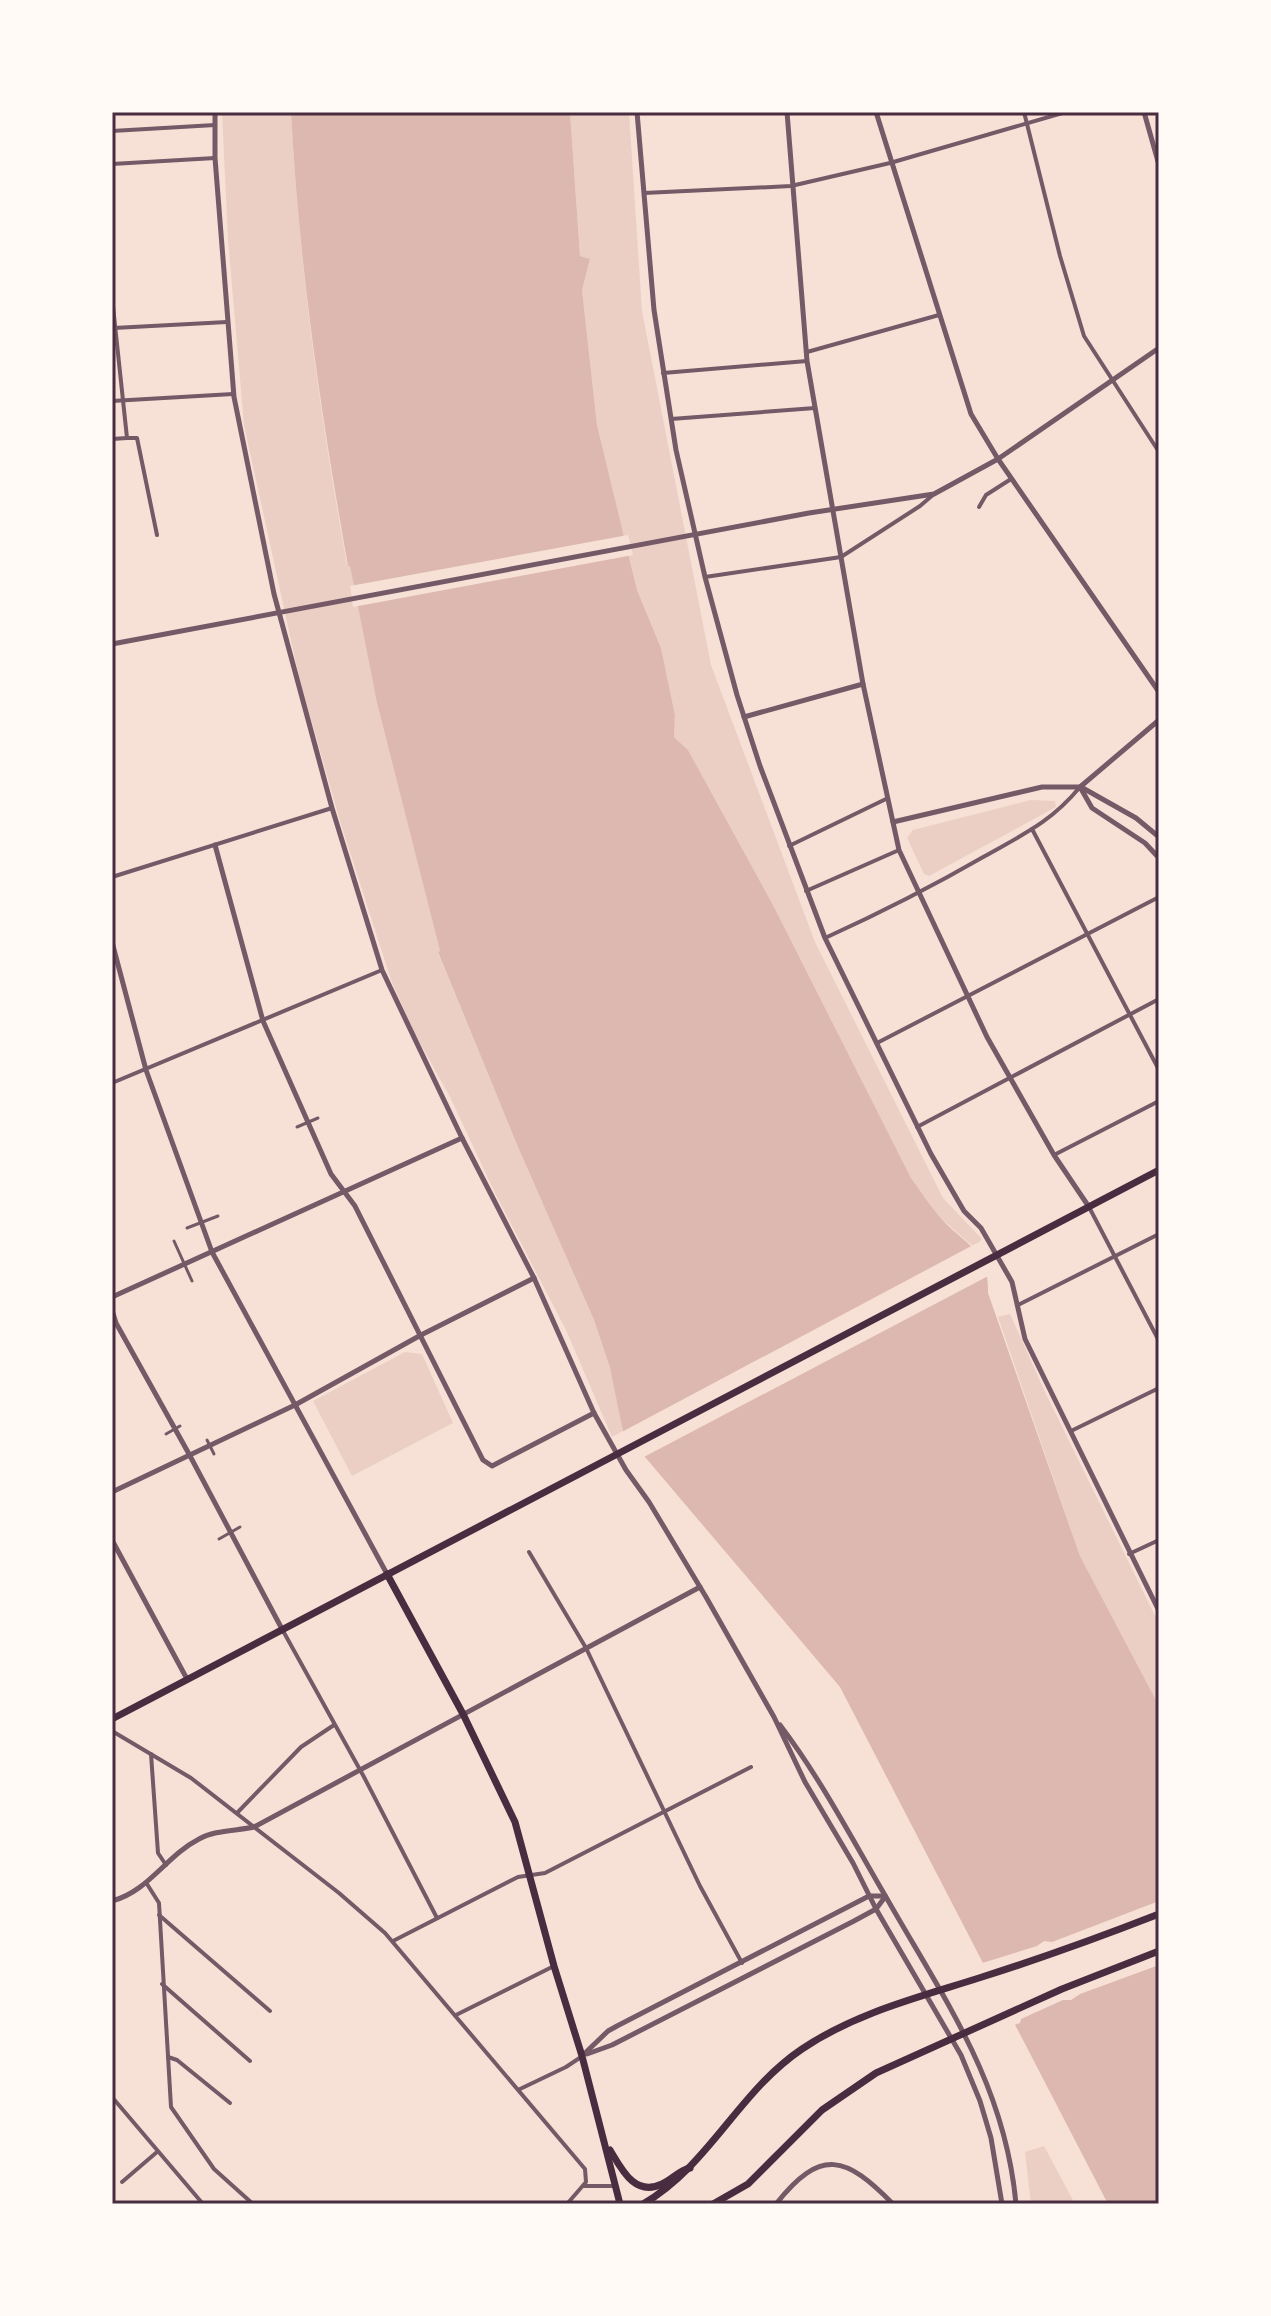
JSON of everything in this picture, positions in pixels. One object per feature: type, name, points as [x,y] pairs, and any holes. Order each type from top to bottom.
[{"type":"highway","points":[[112,1719],[1159,1170]]},
{"type":"highway","points":[[387,1574],[463,1714],[515,1822],[582,2056],[620,2204]]},
{"type":"highway","points":[[643,2204],[693,2167],[752,2092],[823,2036],[872,2012],[1050,1955],[1159,1914]]},
{"type":"highway","points":[[713,2204],[764,2171],[822,2110],[853,2086],[1062,1989],[1159,1951]]},
{"type":"highway","points":[[606,2145],[627,2176],[643,2188],[665,2183],[678,2171],[693,2167]]},
{"type":"street","points":[[215,112],[215,158],[234,394],[274,594],[332,808],[382,970],[462,1138],[534,1278],[594,1413],[700,1587],[774,1717],[805,1782],[958,2049],[991,2138],[1002,2204]]},
{"type":"street","points":[[637,112],[647,247],[671,419],[705,577],[744,717],[825,938],[917,1127],[964,1211],[981,1228],[1012,1282],[1025,1339],[1159,1611]]},
{"type":"street","points":[[787,112],[807,361],[863,684],[899,850],[1009,1078],[1089,1207],[1159,1340]]},
{"type":"street","points":[[876,112],[971,414],[1011,479],[1159,692]]},
{"type":"street","points":[[1024,112],[1060,256],[1084,336],[1159,452]]},
{"type":"street","points":[[644,193],[791,186],[890,163],[1066,112]]},
{"type":"street","points":[[1144,112],[1159,165]]},
{"type":"street","points":[[112,131],[215,125]]},
{"type":"street","points":[[112,164],[215,158]]},
{"type":"street","points":[[112,297],[127,438]]},
{"type":"street","points":[[806,352],[939,315]]},
{"type":"street","points":[[113,328],[227,322]]},
{"type":"street","points":[[705,577],[841,557],[934,494],[998,459],[1159,348]]},
{"type":"street","points":[[663,373],[807,361]]},
{"type":"street","points":[[112,401],[234,394]]},
{"type":"street","points":[[671,419],[815,408]]},
{"type":"street","points":[[112,439],[137,438],[157,535]]},
{"type":"street","points":[[979,507],[986,495],[1011,479]]},
{"type":"street","points":[[112,644],[809,513],[934,494]]},
{"type":"street","points":[[744,717],[863,684]]},
{"type":"street","points":[[825,938],[919,894],[1056,814],[1080,787],[1159,720]]},
{"type":"street","points":[[893,822],[1042,787],[1080,787],[1136,818],[1159,837]]},
{"type":"street","points":[[1080,787],[1092,808],[1145,843],[1159,858]]},
{"type":"street","points":[[789,846],[888,798]]},
{"type":"street","points":[[112,877],[332,808]]},
{"type":"street","points":[[1032,829],[1159,1070]]},
{"type":"street","points":[[215,845],[263,1021],[331,1174],[355,1206],[483,1460],[492,1466],[594,1413]]},
{"type":"street","points":[[806,891],[899,850]]},
{"type":"street","points":[[876,1043],[1159,897]]},
{"type":"street","points":[[112,942],[146,1070],[212,1252],[387,1574]]},
{"type":"street","points":[[112,1083],[382,970]]},
{"type":"street","points":[[917,1127],[1159,999]]},
{"type":"street","points":[[1054,1155],[1159,1101]]},
{"type":"street","points":[[297,1127],[318,1118]]},
{"type":"street","points":[[112,1297],[462,1138]]},
{"type":"street","points":[[187,1228],[218,1216]]},
{"type":"street","points":[[1018,1305],[1159,1234]]},
{"type":"street","points":[[174,1241],[192,1281]]},
{"type":"street","points":[[112,1492],[295,1405],[421,1335],[534,1278]]},
{"type":"street","points":[[112,1310],[116,1323],[437,1918]]},
{"type":"street","points":[[1071,1431],[1159,1388]]},
{"type":"street","points":[[166,1434],[180,1426]]},
{"type":"street","points":[[207,1440],[214,1454]]},
{"type":"street","points":[[219,1539],[240,1527]]},
{"type":"street","points":[[112,1540],[187,1679]]},
{"type":"street","points":[[1129,1554],[1159,1540]]},
{"type":"street","points":[[529,1552],[586,1648],[663,1811],[742,1963]]},
{"type":"street","points":[[112,1901],[147,1884],[202,1837],[254,1827],[700,1587]]},
{"type":"street","points":[[774,1717],[812,1771],[981,2065],[1005,2132],[1016,2204]]},
{"type":"street","points":[[237,1813],[301,1747],[334,1725]]},
{"type":"street","points":[[112,1731],[191,1778],[339,1893],[393,1941],[585,2169],[587,2179],[584,2186],[567,2204]]},
{"type":"street","points":[[151,1753],[158,1853],[166,1865]]},
{"type":"street","points":[[393,1941],[518,1877],[545,1873],[751,1767]]},
{"type":"street","points":[[147,1884],[159,1903],[171,2107],[214,2169],[253,2204]]},
{"type":"street","points":[[520,2089],[566,2067],[608,2031],[869,1896],[885,1896]]},
{"type":"street","points":[[582,2056],[612,2045],[876,1909],[885,1896]]},
{"type":"street","points":[[159,1915],[270,2011]]},
{"type":"street","points":[[456,2015],[554,1966]]},
{"type":"street","points":[[162,1984],[250,2061]]},
{"type":"street","points":[[167,2057],[177,2060],[230,2103]]},
{"type":"street","points":[[112,2097],[203,2204]]},
{"type":"street","points":[[122,2182],[158,2151]]},
{"type":"street","points":[[776,2204],[800,2177],[812,2169],[832,2165],[848,2167],[865,2176],[893,2204]]},
{"type":"street","points":[[584,2186],[616,2187]]},
{"type":"shaded area","points":[[222,112],[291,112],[305,283],[328,452],[347,565],[350,565],[377,703],[440,951],[438,953],[594,1320],[610,1368],[624,1426],[623,1431],[612,1437],[566,1330],[495,1193],[450,1097],[415,1034],[391,980],[340,821],[299,677],[244,425],[228,240]]},
{"type":"shaded area","points":[[291,112],[570,112],[580,256],[590,259],[582,290],[597,425],[637,590],[661,648],[675,715],[674,737],[688,750],[773,905],[911,1178],[938,1215],[972,1248],[984,1265],[988,1293],[1080,1556],[1159,1706],[1159,2204],[1108,2204],[840,1687],[623,1431],[610,1368],[594,1320],[518,1147],[438,952],[377,703],[348,566],[312,340],[299,227]]},
{"type":"shaded area","points":[[570,112],[629,112],[642,311],[711,665],[815,942],[943,1198],[982,1239],[974,1247],[939,1217],[911,1178],[773,905],[688,750],[674,737],[675,715],[661,648],[637,590],[597,425],[582,290],[590,259],[580,256]]},
{"type":"shaded area","points":[[1031,800],[1055,801],[1056,807],[929,876],[924,874],[907,838],[913,830]]},
{"type":"shaded area","points":[[1010,1314],[1159,1624],[1159,1706],[1080,1556],[998,1317]]},
{"type":"shaded area","points":[[405,1352],[422,1354],[453,1423],[352,1476],[313,1401]]},
{"type":"shaded area","points":[[1044,2146],[1075,2204],[1031,2204],[1025,2152]]},
{"type":"pier","points":[[628,535],[633,555],[353,607],[350,586]]},
{"type":"pier","points":[[977,1243],[992,1274],[642,1458],[620,1433]]},
{"type":"pier","points":[[1159,1901],[1159,1965],[1071,2000],[1063,2000],[1011,2026],[979,1964],[1044,1941],[1052,1942]]}]
